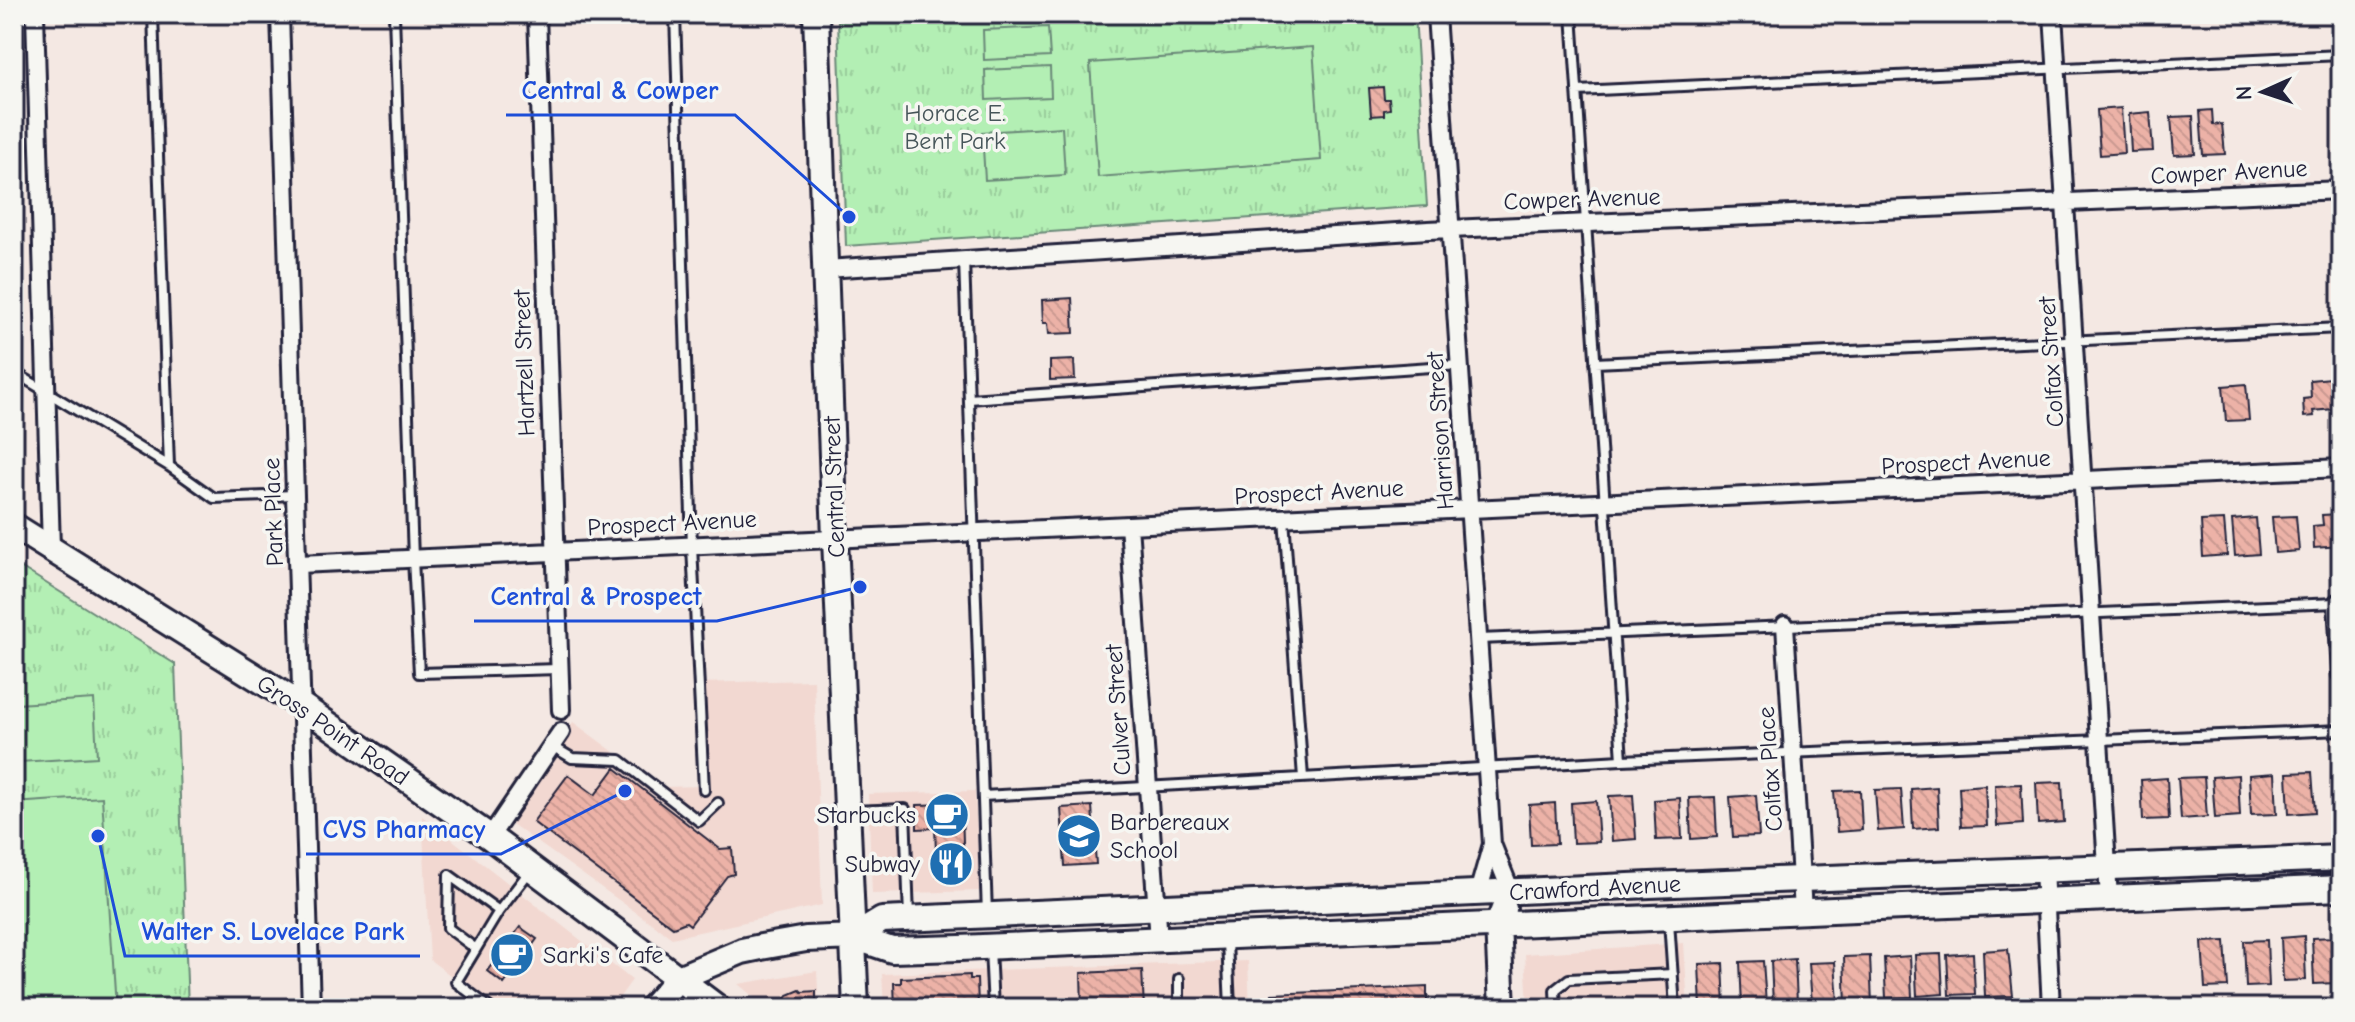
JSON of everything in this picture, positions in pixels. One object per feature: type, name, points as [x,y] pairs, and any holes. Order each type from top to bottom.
[{"type":"main road","name":"Central Street","points":[[816,14],[856,1008]]},
{"type":"main road","name":"Gross Point Road","points":[[14,526],[302,706],[490,837],[718,1008]]},
{"type":"main road","name":"Crawford Avenue","points":[[854,937],[882,920],[2341,858]]},
{"type":"main road","name":"Crawford Avenue","points":[[652,1008],[678,978],[742,951],[806,939],[854,937],[892,950],[990,947],[2341,888]]},
{"type":"main road","points":[[1502,1008],[1498,924],[1511,892]]},
{"type":"main road","points":[[1478,893],[1498,924]]},
{"type":"street","points":[[35,14],[51,548]]},
{"type":"street","name":"Park Place","points":[[280,14],[311,1008]]},
{"type":"street","name":"Hartzell Street","points":[[537,14],[561,710]]},
{"type":"street","name":"Harrison Street","points":[[1436,14],[1492,844],[1511,892]]},
{"type":"street","name":"Colfax Street","points":[[2053,14],[2109,898]]},
{"type":"street","name":"Cowper Avenue","points":[[826,269],[1450,229],[2341,190]]},
{"type":"street","name":"Prospect Avenue","points":[[299,564],[2341,468]]},
{"type":"street","name":"Culver Street","points":[[1129,525],[1159,940]]},
{"type":"street","points":[[2339,602],[2341,674]]},
{"type":"street","name":"Colfax Place","points":[[1785,625],[1803,911]]},
{"type":"street","points":[[490,837],[557,739]]},
{"type":"street","name":"Harrison Street","points":[[1478,893],[1492,844]]},
{"type":"street","points":[[2044,869],[2051,1008]]},
{"type":"lane","points":[[153,14],[169,466]]},
{"type":"lane","points":[[394,14],[419,673],[559,669]]},
{"type":"lane","points":[[675,14],[692,546],[704,790]]},
{"type":"lane","points":[[1572,14],[1622,760]]},
{"type":"lane","points":[[1577,91],[2341,55]]},
{"type":"lane","points":[[964,260],[987,915]]},
{"type":"lane","points":[[1595,363],[2341,328]]},
{"type":"lane","points":[[969,399],[1460,365]]},
{"type":"lane","points":[[14,372],[169,466],[214,498],[296,495]]},
{"type":"lane","points":[[1284,518],[1303,778]]},
{"type":"lane","points":[[1478,639],[2339,602]]},
{"type":"lane","points":[[983,796],[1622,760],[2341,730]]},
{"type":"lane","points":[[557,739],[572,758],[620,760],[699,821],[718,803]]},
{"type":"lane","points":[[848,811],[905,809],[909,919]]},
{"type":"lane","points":[[490,1008],[456,982],[499,911],[532,869]]},
{"type":"lane","points":[[476,949],[448,928],[449,875],[499,911]]},
{"type":"lane","points":[[1669,916],[1675,1008]]},
{"type":"lane","points":[[1226,938],[1230,1008]]},
{"type":"lane","points":[[990,947],[993,1008]]},
{"type":"lane","points":[[1556,1008],[1555,990],[1569,979],[1673,974]]},
{"type":"lane","points":[[1179,979],[1179,1008]]},
{"type":"shaded area","points":[[814,680],[822,905],[672,938],[505,819],[573,722],[662,787],[703,786],[698,683]]},
{"type":"shaded area","points":[[975,791],[980,891],[872,894],[868,794]]},
{"type":"shaded area","points":[[422,816],[632,980],[612,1008],[494,1008],[430,960]]},
{"type":"shaded area","points":[[1684,943],[1688,1008],[1528,1008],[1525,954]]},
{"type":"shaded area","points":[[1248,961],[1250,1008],[884,1008],[882,974]]},
{"type":"shaded area","points":[[817,971],[819,1008],[767,1008],[738,984]]},
{"type":"green space","name":"Horace E. Bent Park","points":[[939,14],[1415,14],[1427,206],[846,246],[838,21]]},
{"type":"green space","points":[[1048,27],[1050,57],[984,60],[983,30]]},
{"type":"green space","points":[[1313,47],[1321,160],[1098,177],[1090,63]]},
{"type":"green space","points":[[1050,67],[1051,97],[986,100],[985,70]]},
{"type":"green space","points":[[1062,127],[1065,175],[985,180],[982,132]]},
{"type":"green space","points":[[14,563],[175,664],[188,1008],[14,1008]]},
{"type":"green space","points":[[94,699],[97,757],[20,762],[17,704]]},
{"type":"green space","points":[[102,797],[116,1008],[14,1008],[14,803]]},
{"type":"building","points":[[1383,87],[1384,99],[1389,99],[1390,109],[1384,110],[1384,115],[1371,116],[1369,88]]},
{"type":"building","points":[[2121,108],[2124,153],[2100,155],[2097,110]]},
{"type":"building","points":[[2212,110],[2213,125],[2222,124],[2225,154],[2203,155],[2200,111]]},
{"type":"building","points":[[2150,112],[2153,151],[2131,152],[2129,114]]},
{"type":"building","points":[[2193,116],[2195,154],[2174,155],[2171,117]]},
{"type":"building","points":[[1072,298],[1074,333],[1049,334],[1048,323],[1043,323],[1042,300]]},
{"type":"building","points":[[1074,360],[1075,379],[1050,380],[1050,361]]},
{"type":"building","points":[[2331,378],[2333,409],[2313,411],[2314,416],[2304,417],[2303,399],[2311,398],[2310,380]]},
{"type":"building","points":[[2246,384],[2249,420],[2226,421],[2223,386]]},
{"type":"building","points":[[2339,514],[2341,546],[2314,548],[2313,526],[2323,525],[2322,515]]},
{"type":"building","points":[[2296,516],[2299,551],[2275,553],[2272,517]]},
{"type":"building","points":[[2256,518],[2259,554],[2235,556],[2232,520]]},
{"type":"building","points":[[2224,520],[2227,555],[2203,557],[2201,521]]},
{"type":"building","points":[[615,768],[720,849],[732,848],[734,874],[727,876],[690,925],[686,922],[673,927],[533,822],[568,775],[595,795]]},
{"type":"building","points":[[2312,772],[2315,812],[2289,814],[2287,773]]},
{"type":"building","points":[[2275,773],[2277,814],[2251,815],[2249,775]]},
{"type":"building","points":[[2238,775],[2240,816],[2215,818],[2212,777]]},
{"type":"building","points":[[2204,777],[2207,817],[2181,819],[2178,778]]},
{"type":"building","points":[[2167,778],[2169,819],[2143,820],[2141,780]]},
{"type":"building","points":[[2062,782],[2064,822],[2038,824],[2036,783]]},
{"type":"building","points":[[2021,784],[2023,824],[1997,826],[1995,785]]},
{"type":"building","points":[[1985,785],[1987,826],[1961,827],[1959,787]]},
{"type":"building","points":[[1937,787],[1939,827],[1913,829],[1911,789]]},
{"type":"building","points":[[1901,789],[1904,829],[1878,831],[1875,790]]},
{"type":"building","points":[[1860,790],[1862,830],[1837,832],[1834,791]]},
{"type":"building","points":[[1633,795],[1636,839],[1612,841],[1609,796]]},
{"type":"building","points":[[1756,795],[1759,836],[1733,837],[1730,797]]},
{"type":"building","points":[[1715,797],[1717,837],[1691,839],[1689,798]]},
{"type":"building","points":[[1680,798],[1682,839],[1656,840],[1654,800]]},
{"type":"building","points":[[1596,801],[1599,842],[1573,843],[1571,803]]},
{"type":"building","points":[[1555,803],[1557,844],[1531,845],[1529,805]]},
{"type":"building","points":[[952,804],[962,810],[964,875],[937,876],[935,828],[917,829],[917,805]]},
{"type":"building","name":"Barbereaux School","points":[[1092,806],[1096,864],[1065,866],[1061,808]]},
{"type":"building","name":"Sarki's Cafe","points":[[520,927],[537,939],[504,984],[487,971]]},
{"type":"building","points":[[2304,936],[2306,980],[2283,981],[2281,938]]},
{"type":"building","points":[[2335,937],[2337,983],[2314,984],[2312,938]]},
{"type":"building","points":[[2267,940],[2269,986],[2246,987],[2244,941]]},
{"type":"building","points":[[2225,941],[2228,987],[2205,988],[2202,942]]},
{"type":"building","points":[[2008,949],[2013,996],[1985,997],[1983,951]]},
{"type":"building","points":[[1973,953],[1975,994],[1949,995],[1947,955]]},
{"type":"building","points":[[1941,954],[1943,994],[1917,996],[1915,955]]},
{"type":"building","points":[[1870,956],[1872,1004],[1846,1005],[1844,957]]},
{"type":"building","points":[[1910,956],[1912,997],[1886,998],[1884,958]]},
{"type":"building","points":[[1795,959],[1797,1003],[1773,1005],[1771,961]]},
{"type":"building","points":[[1763,961],[1766,1004],[1742,1006],[1740,962]]},
{"type":"building","points":[[1835,962],[1838,1002],[1812,1004],[1809,963]]},
{"type":"building","points":[[1723,963],[1725,1007],[1701,1008],[1699,964]]},
{"type":"building","points":[[1142,970],[1144,1008],[1082,1008],[1081,973]]},
{"type":"building","points":[[970,975],[970,979],[977,979],[978,1006],[895,1008],[894,983],[901,983],[901,978]]},
{"type":"building","points":[[1427,987],[1427,1008],[1272,1008],[1272,994]]},
{"type":"building","points":[[800,990],[816,991],[816,1007],[780,1008],[788,995]]},
{"type":"place","name":"Central & Cowper","points":[[849,217]]},
{"type":"place","name":"Central & Prospect","points":[[860,587]]},
{"type":"place","name":"CVS Pharmacy","points":[[625,791]]},
{"type":"place","name":"Starbucks","points":[[947,815]]},
{"type":"place","name":"Walter S. Lovelace Park","points":[[98,836]]},
{"type":"place","name":"Barbereaux School","points":[[1079,836]]},
{"type":"place","name":"Subway","points":[[951,864]]},
{"type":"place","name":"Sarki's Cafe","points":[[512,955]]}]
